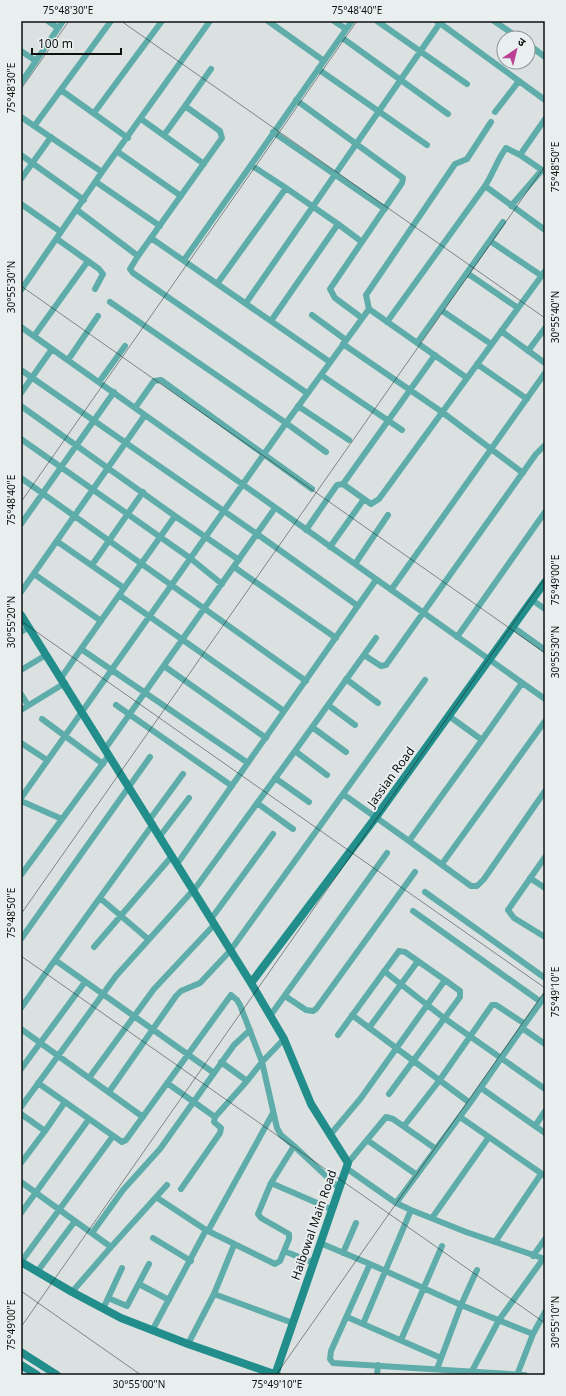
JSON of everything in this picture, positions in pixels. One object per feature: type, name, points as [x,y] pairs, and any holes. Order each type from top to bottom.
[{"type":"street","points":[[48,21],[58,28]]},
{"type":"street","points":[[21,83],[63,21]]},
{"type":"street","points":[[35,125],[111,21]]},
{"type":"street","points":[[94,113],[162,21]]},
{"type":"street","points":[[268,21],[324,61]]},
{"type":"street","points":[[334,21],[346,30]]},
{"type":"street","points":[[184,260],[352,21]]},
{"type":"street","points":[[377,21],[467,84]]},
{"type":"street","points":[[494,21],[507,30]]},
{"type":"street","points":[[21,290],[208,22]]},
{"type":"street","points":[[246,303],[401,80],[439,22],[545,100]]},
{"type":"street","points":[[341,36],[448,114]]},
{"type":"street","points":[[536,50],[545,57]]},
{"type":"street","points":[[21,51],[36,61]]},
{"type":"street","points":[[318,69],[427,145]]},
{"type":"street","points":[[164,135],[211,70]]},
{"type":"street","points":[[495,112],[519,81]]},
{"type":"street","points":[[61,90],[128,138]]},
{"type":"street","points":[[296,100],[403,178],[402,183],[385,209],[330,289],[335,298],[362,318]]},
{"type":"street","points":[[185,106],[220,131],[222,135],[221,140],[138,256],[131,267],[133,274],[307,393]]},
{"type":"street","points":[[21,117],[35,125],[102,172]]},
{"type":"street","points":[[141,119],[204,164]]},
{"type":"street","points":[[520,155],[545,119]]},
{"type":"street","points":[[62,819],[21,800],[47,760],[242,484],[362,318],[368,309],[366,295],[455,164],[467,159],[491,122]]},
{"type":"street","points":[[273,132],[385,209]]},
{"type":"street","points":[[21,179],[51,137]]},
{"type":"street","points":[[387,322],[485,186],[506,149],[510,149],[543,171],[511,206]]},
{"type":"street","points":[[118,152],[181,196]]},
{"type":"street","points":[[21,155],[84,200]]},
{"type":"street","points":[[251,165],[362,242]]},
{"type":"street","points":[[96,182],[160,226]]},
{"type":"street","points":[[485,186],[545,230]]},
{"type":"street","points":[[217,284],[286,188]]},
{"type":"street","points":[[21,204],[61,232]]},
{"type":"street","points":[[76,210],[138,256]]},
{"type":"street","points":[[417,343],[503,222]]},
{"type":"street","points":[[271,321],[338,224]]},
{"type":"street","points":[[152,238],[330,362]]},
{"type":"street","points":[[56,239],[102,271],[103,274],[94,289]]},
{"type":"street","points":[[343,484],[364,500],[373,504],[379,499],[543,274],[490,241]]},
{"type":"street","points":[[34,336],[88,261]]},
{"type":"street","points":[[467,273],[518,308]]},
{"type":"street","points":[[110,302],[326,452]]},
{"type":"street","points":[[368,309],[467,378]]},
{"type":"street","points":[[441,310],[491,344]]},
{"type":"street","points":[[312,315],[344,342],[442,412],[523,473]]},
{"type":"street","points":[[68,360],[98,316]]},
{"type":"street","points":[[21,327],[424,613],[489,661],[545,699]]},
{"type":"street","points":[[528,350],[545,328]]},
{"type":"street","points":[[501,331],[545,363]]},
{"type":"street","points":[[99,382],[125,346]]},
{"type":"street","points":[[21,393],[52,349]]},
{"type":"street","points":[[306,530],[335,487],[343,484],[435,355]]},
{"type":"street","points":[[477,364],[527,399]]},
{"type":"street","points":[[21,370],[93,422],[224,511],[358,606]]},
{"type":"street","points":[[391,590],[545,373]]},
{"type":"street","points":[[321,375],[402,430]]},
{"type":"street","points":[[135,408],[154,381],[160,380],[265,453],[312,489]]},
{"type":"street","points":[[21,524],[114,392]]},
{"type":"street","points":[[21,406],[239,560]]},
{"type":"street","points":[[298,406],[349,440]]},
{"type":"street","points":[[21,592],[58,542],[74,516],[145,415]]},
{"type":"street","points":[[21,439],[190,558],[222,584]]},
{"type":"street","points":[[364,655],[381,666],[386,665],[523,473],[545,445]]},
{"type":"street","points":[[21,478],[172,584],[204,609],[306,681]]},
{"type":"street","points":[[92,565],[143,492]]},
{"type":"street","points":[[330,547],[364,500]]},
{"type":"street","points":[[21,875],[103,764],[107,752],[130,715],[275,508]]},
{"type":"street","points":[[457,637],[545,512]]},
{"type":"street","points":[[21,710],[63,681],[81,649],[176,516]]},
{"type":"street","points":[[354,564],[388,516]]},
{"type":"street","points":[[58,542],[124,588]]},
{"type":"street","points":[[234,566],[336,638]]},
{"type":"street","points":[[34,574],[101,620]]},
{"type":"street","points":[[177,864],[376,580]]},
{"type":"street","name":"Jassian Road","points":[[251,983],[376,818],[545,582]]},
{"type":"street","points":[[119,595],[284,711]]},
{"type":"street","points":[[532,600],[545,609]]},
{"type":"street","name":"Haibowal Main Road","points":[[21,615],[24,630],[46,655],[63,681],[251,983],[284,1039],[311,1104],[347,1165],[338,1187],[276,1375]]},
{"type":"street","points":[[513,627],[545,650]]},
{"type":"street","points":[[21,1107],[102,994],[148,939],[193,891],[376,638]]},
{"type":"street","points":[[81,649],[248,763]]},
{"type":"street","points":[[21,670],[46,655]]},
{"type":"street","points":[[164,666],[266,738]]},
{"type":"street","points":[[346,679],[378,703]]},
{"type":"street","points":[[109,1092],[181,991],[200,983],[230,951],[425,680]]},
{"type":"street","points":[[409,841],[522,683]]},
{"type":"street","points":[[21,694],[28,705]]},
{"type":"street","points":[[116,705],[232,786]]},
{"type":"street","points":[[328,705],[355,725]]},
{"type":"street","points":[[449,716],[482,740]]},
{"type":"street","points":[[42,720],[103,764]]},
{"type":"street","points":[[442,864],[545,721]]},
{"type":"street","points":[[312,727],[346,752]]},
{"type":"street","points":[[21,743],[47,760]]},
{"type":"street","points":[[295,751],[326,775]]},
{"type":"street","points":[[21,939],[150,757]]},
{"type":"street","points":[[21,1008],[100,898],[183,774]]},
{"type":"street","points":[[275,778],[309,802]]},
{"type":"street","points":[[343,794],[471,886],[477,886],[484,879],[545,791]]},
{"type":"street","points":[[160,836],[189,798]]},
{"type":"street","points":[[257,803],[293,829]]},
{"type":"street","points":[[89,1078],[154,989],[212,922],[272,834]]},
{"type":"street","points":[[270,1016],[386,853]]},
{"type":"street","points":[[94,947],[172,856]]},
{"type":"street","points":[[545,857],[508,910],[514,918],[543,935],[545,928]]},
{"type":"street","points":[[285,996],[306,1010],[313,1011],[316,1009],[415,872]]},
{"type":"street","points":[[530,878],[545,888]]},
{"type":"street","points":[[425,892],[545,978]]},
{"type":"street","points":[[100,898],[148,939]]},
{"type":"street","points":[[396,1203],[418,1175],[544,999],[413,910]]},
{"type":"street","points":[[338,1034],[401,950],[445,980],[461,993],[460,997],[389,1094]]},
{"type":"street","points":[[55,960],[214,1073]]},
{"type":"street","points":[[369,1028],[418,961]]},
{"type":"street","points":[[384,971],[444,1018],[545,1089]]},
{"type":"street","points":[[330,1135],[361,1098],[445,980]]},
{"type":"street","points":[[21,1069],[85,982]]},
{"type":"street","points":[[38,1083],[113,1136],[121,1141],[124,1141],[230,996],[234,997],[239,1002],[262,1062],[273,1113],[279,1132],[338,1187]]},
{"type":"street","points":[[404,1126],[439,1081],[494,1004],[524,1026],[545,1044]]},
{"type":"street","points":[[352,1015],[470,1103]]},
{"type":"street","points":[[21,1029],[143,1117]]},
{"type":"street","points":[[92,1233],[123,1190],[160,1149],[238,1039],[250,1030]]},
{"type":"street","points":[[181,1189],[220,1133],[221,1128],[214,1122],[215,1117],[262,1062],[284,1039]]},
{"type":"street","points":[[222,1062],[247,1081]]},
{"type":"street","points":[[167,1083],[215,1117]]},
{"type":"street","points":[[481,1088],[545,1133]]},
{"type":"street","points":[[21,1163],[65,1102]]},
{"type":"street","points":[[535,1126],[545,1111]]},
{"type":"street","points":[[152,1331],[273,1113]]},
{"type":"street","points":[[21,1114],[44,1131]]},
{"type":"street","points":[[460,1116],[543,1175],[495,1242]]},
{"type":"street","points":[[436,1149],[404,1126],[389,1117],[386,1117],[347,1165],[396,1203],[495,1242],[544,1259],[499,1320],[472,1371]]},
{"type":"street","points":[[21,1213],[89,1119]]},
{"type":"street","points":[[113,1136],[58,1209],[21,1262],[103,1309],[152,1331],[276,1375]]},
{"type":"street","points":[[432,1218],[489,1137]]},
{"type":"street","points":[[367,1140],[418,1175]]},
{"type":"street","points":[[156,1197],[207,1230],[234,1245],[275,1264],[280,1261],[289,1239],[289,1234],[261,1218],[258,1214],[271,1183],[294,1146]]},
{"type":"street","points":[[21,1182],[111,1247]]},
{"type":"street","points":[[271,1183],[331,1209]]},
{"type":"street","points":[[72,1292],[167,1185]]},
{"type":"street","points":[[363,1324],[411,1210]]},
{"type":"street","points":[[37,1272],[75,1221]]},
{"type":"street","points":[[344,1253],[356,1223]]},
{"type":"street","points":[[153,1238],[191,1260]]},
{"type":"street","points":[[533,1256],[545,1239]]},
{"type":"street","points":[[320,1244],[424,1287],[461,1305],[534,1334]]},
{"type":"street","points":[[188,1344],[214,1294],[234,1245]]},
{"type":"street","points":[[401,1340],[442,1246]]},
{"type":"street","points":[[284,1251],[314,1263]]},
{"type":"street","points":[[108,1298],[127,1306],[150,1264]]},
{"type":"street","points":[[370,1264],[331,1351],[331,1361],[338,1364],[378,1365],[525,1375]]},
{"type":"street","points":[[103,1309],[122,1268]]},
{"type":"street","points":[[437,1369],[461,1305],[477,1270]]},
{"type":"street","points":[[139,1284],[169,1300]]},
{"type":"street","points":[[214,1294],[293,1323]]},
{"type":"street","points":[[517,1375],[538,1322],[545,1312]]},
{"type":"street","points":[[347,1317],[441,1358]]},
{"type":"street","points":[[538,1322],[545,1325]]},
{"type":"street","points":[[21,1352],[57,1375]]},
{"type":"street","points":[[21,1365],[37,1375]]},
{"type":"street","points":[[377,1375],[378,1365]]}]
